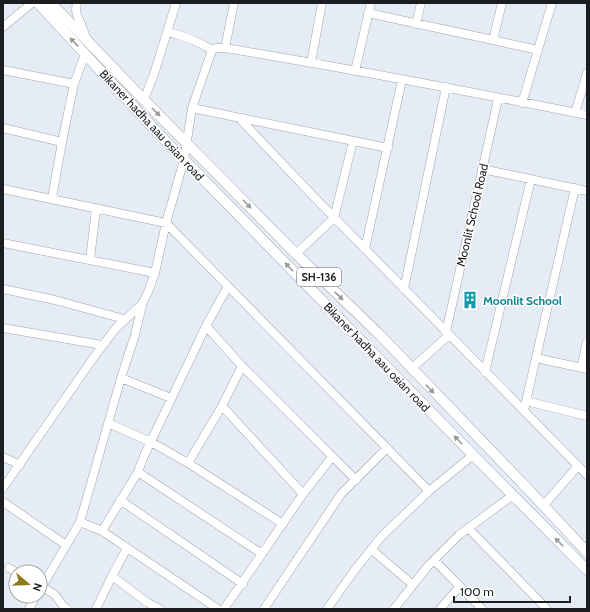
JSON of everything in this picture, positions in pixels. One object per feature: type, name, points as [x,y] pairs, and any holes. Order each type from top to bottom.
[{"type":"main road","name":"Bikaner hadha aau osian road","points":[[38,3],[184,160],[587,570]]},
{"type":"main road","name":"Bikaner hadha aau osian road","points":[[51,3],[87,42],[296,254],[380,335],[587,552]]},
{"type":"street","points":[[3,27],[32,3]]},
{"type":"street","points":[[77,3],[75,9],[76,15],[82,26],[87,42]]},
{"type":"street","points":[[144,100],[168,32],[176,3]]},
{"type":"street","points":[[225,48],[234,3]]},
{"type":"street","points":[[311,63],[320,3]]},
{"type":"street","points":[[355,71],[371,3]]},
{"type":"street","points":[[416,24],[421,3]]},
{"type":"street","points":[[493,40],[502,3]]},
{"type":"street","points":[[522,103],[552,3]]},
{"type":"street","points":[[368,13],[538,50]]},
{"type":"street","points":[[168,32],[191,39],[212,50]]},
{"type":"street","points":[[212,50],[216,48],[225,48],[311,63],[446,87],[498,99],[587,116]]},
{"type":"street","points":[[48,574],[80,522],[142,304],[155,273],[166,223],[184,160],[192,108],[212,50]]},
{"type":"street","points":[[52,198],[74,84],[85,54]]},
{"type":"street","points":[[3,70],[74,84]]},
{"type":"street","points":[[575,113],[587,73]]},
{"type":"street","points":[[364,249],[388,148],[402,80]]},
{"type":"street","points":[[404,289],[446,87]]},
{"type":"street","name":"Moonlit School Road","points":[[448,333],[498,99]]},
{"type":"street","points":[[192,108],[388,148]]},
{"type":"street","points":[[239,118],[364,249],[587,475]]},
{"type":"street","points":[[3,128],[62,142]]},
{"type":"street","points":[[296,254],[334,218],[353,141]]},
{"type":"street","points":[[482,169],[587,191]]},
{"type":"street","points":[[485,372],[530,179]]},
{"type":"street","points":[[524,410],[576,188]]},
{"type":"street","points":[[3,189],[166,223],[429,491]]},
{"type":"street","points":[[90,260],[96,208]]},
{"type":"street","points":[[3,243],[155,273]]},
{"type":"street","points":[[102,531],[138,472],[171,398],[206,326],[228,286]]},
{"type":"street","points":[[3,289],[56,300],[124,319]]},
{"type":"street","points":[[3,488],[102,345],[124,319],[142,304]]},
{"type":"street","points":[[206,326],[242,366],[356,480]]},
{"type":"street","points":[[3,328],[102,345]]},
{"type":"street","points":[[411,369],[448,333]]},
{"type":"street","points":[[536,358],[584,369],[587,342]]},
{"type":"street","points":[[188,463],[222,406],[242,366]]},
{"type":"street","points":[[121,378],[171,398]]},
{"type":"street","points":[[526,401],[587,416]]},
{"type":"street","points":[[222,406],[303,494]]},
{"type":"street","points":[[108,423],[152,442],[188,463],[282,524]]},
{"type":"street","points":[[264,609],[341,494],[387,448]]},
{"type":"street","points":[[327,609],[354,570],[382,536],[429,491],[473,455]]},
{"type":"street","points":[[3,457],[20,465]]},
{"type":"street","points":[[224,609],[303,494],[332,457]]},
{"type":"street","points":[[543,506],[578,466]]},
{"type":"street","points":[[138,472],[262,554]]},
{"type":"street","points":[[394,609],[434,560],[468,528],[512,495]]},
{"type":"street","points":[[120,500],[242,584]]},
{"type":"street","points":[[3,502],[66,545]]},
{"type":"street","points":[[80,522],[102,531],[218,609]]},
{"type":"street","points":[[468,528],[547,609]]},
{"type":"street","points":[[96,609],[127,548]]},
{"type":"street","points":[[371,549],[413,585]]},
{"type":"street","points":[[434,560],[482,609]]},
{"type":"street","points":[[112,576],[148,603],[160,609]]},
{"type":"street","points":[[440,609],[460,586]]},
{"type":"street","points":[[48,591],[54,594],[58,598],[59,603],[67,609]]},
{"type":"place","name":"Moonlit School","points":[[470,300]]}]
